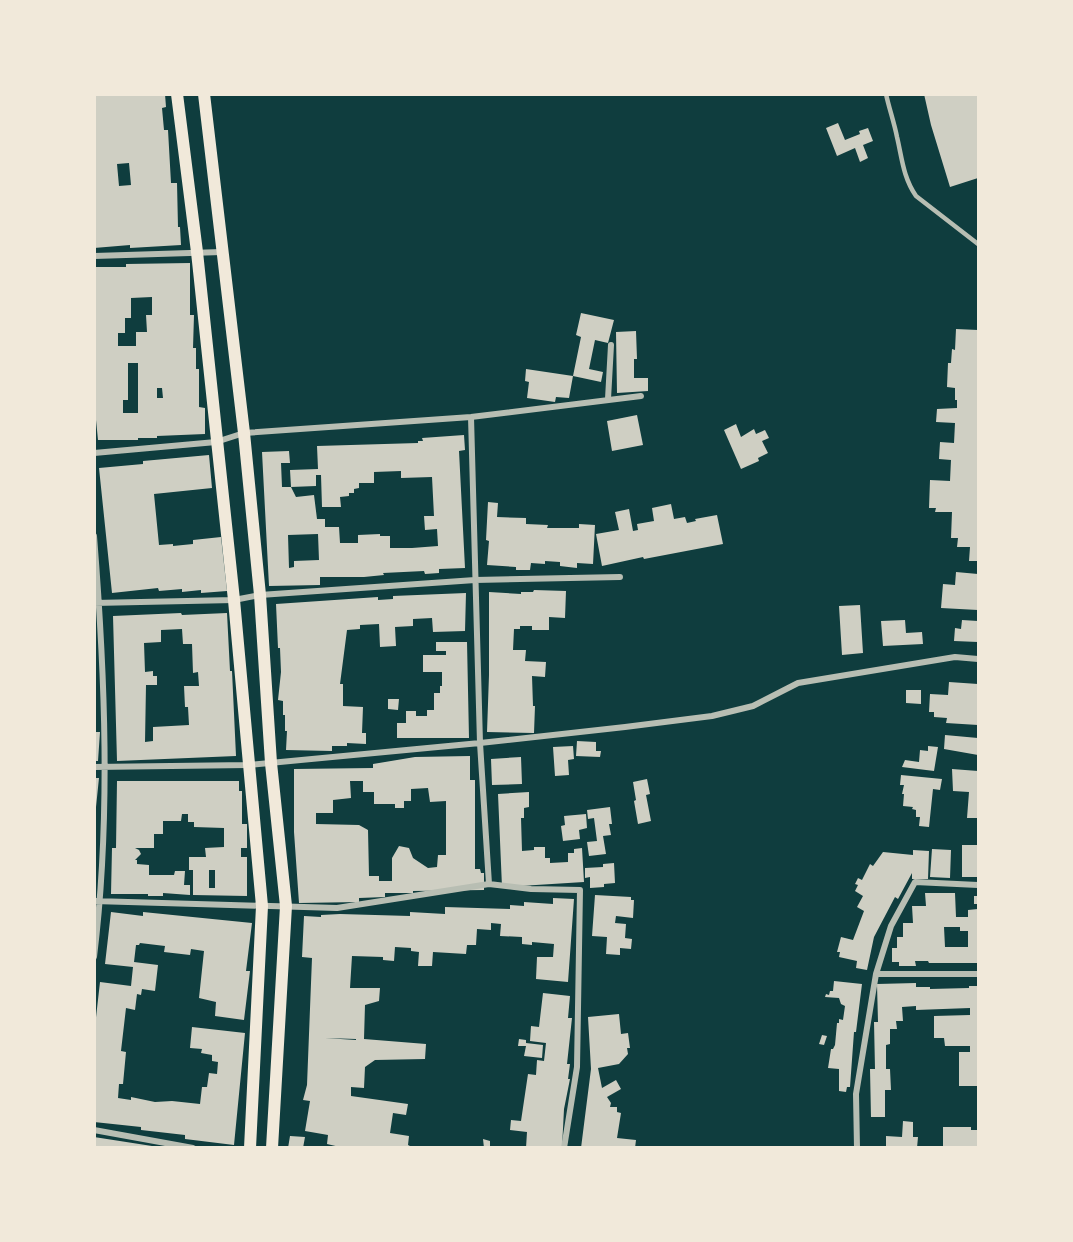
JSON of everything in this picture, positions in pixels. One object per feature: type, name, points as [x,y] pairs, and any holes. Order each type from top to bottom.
[{"type":"main road","points":[[177,94],[234,600],[262,906],[250,1148]]},
{"type":"main road","points":[[204,94],[244,433],[260,595],[271,763],[286,906],[272,1148]]},
{"type":"street","points":[[94,256],[222,252]]},
{"type":"street","points":[[608,399],[611,345]]},
{"type":"street","points":[[94,453],[216,442],[244,433],[471,417],[641,396]]},
{"type":"street","points":[[471,417],[480,743],[489,884]]},
{"type":"street","points":[[94,536],[106,767],[94,957]]},
{"type":"street","points":[[97,603],[234,600],[260,595],[475,580],[620,577]]},
{"type":"street","points":[[94,767],[248,765],[480,743],[712,716],[753,706],[798,683],[956,657],[978,659]]},
{"type":"street","points":[[857,1148],[856,1094],[876,974],[891,926],[915,882],[978,885]]},
{"type":"street","points":[[98,902],[337,908],[489,884],[531,889],[579,890],[577,1067],[564,1148]]},
{"type":"street","points":[[876,974],[978,974]]},
{"type":"street","points":[[94,1130],[193,1148]]},
{"type":"lane","points":[[886,94],[903,171],[909,186],[916,195],[978,244]]},
{"type":"building","points":[[94,94],[165,94],[166,107],[162,108],[164,130],[168,130],[171,183],[177,183],[178,227],[180,227],[181,245],[94,248]],"holes":[[[129,163],[131,185],[119,186],[117,164]]]},
{"type":"building","points":[[924,94],[978,94],[978,178],[950,187]]},
{"type":"building","points":[[838,123],[845,140],[868,128],[873,141],[863,145],[868,158],[860,162],[855,148],[837,156],[826,128]]},
{"type":"building","points":[[190,263],[190,315],[194,315],[193,348],[196,348],[196,369],[199,369],[199,407],[205,408],[205,434],[157,436],[157,438],[138,438],[138,440],[98,440],[94,400],[94,267],[126,267],[126,264]],"holes":[[[152,297],[152,315],[146,315],[147,332],[136,332],[136,346],[118,346],[118,333],[125,333],[125,318],[131,318],[131,298]],[[128,363],[138,363],[138,413],[123,413],[123,400],[128,400]],[[157,388],[162,388],[163,398],[157,398]]]},
{"type":"building","points":[[581,313],[614,320],[608,343],[595,340],[589,369],[603,372],[601,382],[573,376],[581,337],[576,335]]},
{"type":"building","points":[[956,329],[978,330],[978,561],[969,561],[970,547],[957,547],[958,538],[951,538],[952,512],[935,512],[936,508],[929,508],[930,480],[950,481],[951,460],[939,459],[940,442],[954,443],[955,423],[936,422],[937,409],[957,408],[955,388],[947,387],[948,363],[951,363],[952,349],[955,350]]},
{"type":"building","points":[[636,331],[637,359],[634,359],[634,378],[648,378],[648,391],[617,393],[616,332]]},
{"type":"building","points":[[526,369],[573,376],[569,398],[556,397],[555,402],[527,398],[529,382],[525,381]]},
{"type":"building","points":[[637,415],[643,445],[612,451],[607,421]]},
{"type":"building","points":[[736,424],[741,437],[754,429],[756,434],[765,430],[769,438],[762,441],[768,453],[758,458],[759,461],[741,469],[724,430]]},
{"type":"building","points":[[464,435],[465,450],[459,451],[465,568],[439,569],[439,573],[425,574],[424,571],[383,573],[384,575],[364,577],[320,577],[320,585],[269,586],[262,452],[289,451],[290,463],[281,463],[282,487],[291,487],[290,470],[318,469],[317,446],[418,443],[418,441],[423,441],[422,438]],"holes":[[[401,471],[401,478],[432,477],[434,516],[424,516],[425,530],[437,529],[438,546],[390,548],[390,536],[380,536],[380,534],[358,535],[358,543],[340,543],[339,527],[325,527],[325,519],[317,519],[314,495],[296,497],[291,487],[316,486],[316,475],[321,475],[322,507],[341,507],[340,497],[354,493],[354,489],[359,488],[359,483],[374,483],[374,472]],[[318,534],[319,560],[294,561],[294,567],[289,568],[288,535]]]},
{"type":"building","points":[[209,455],[212,488],[154,494],[159,545],[193,544],[193,540],[221,537],[227,591],[201,593],[201,590],[159,591],[158,588],[112,593],[99,468]]},
{"type":"building","points":[[488,502],[498,503],[497,517],[526,518],[526,524],[548,525],[547,528],[579,528],[579,524],[595,525],[593,564],[577,563],[577,568],[560,566],[560,562],[545,561],[545,564],[531,563],[530,570],[487,565]]},
{"type":"building","points":[[671,504],[674,519],[685,517],[687,523],[696,521],[695,519],[717,515],[723,544],[602,566],[596,534],[619,530],[615,512],[629,509],[633,531],[638,530],[637,524],[654,521],[652,508]]},
{"type":"building","points":[[956,572],[978,574],[978,610],[941,608],[943,584],[955,585]]},
{"type":"building","points":[[534,590],[566,591],[565,618],[549,617],[549,630],[532,630],[532,626],[520,626],[520,629],[514,629],[513,650],[526,650],[525,661],[546,662],[545,677],[532,676],[533,706],[535,706],[534,733],[487,732],[489,592],[521,594],[521,592],[533,592]]},
{"type":"building","points":[[466,593],[465,631],[433,632],[432,618],[413,619],[413,626],[395,627],[396,646],[380,647],[379,624],[360,625],[360,629],[347,630],[340,684],[343,684],[343,706],[363,707],[362,733],[366,733],[366,744],[347,743],[347,746],[332,746],[332,751],[286,750],[287,731],[285,731],[283,701],[278,700],[281,672],[276,604],[378,597],[378,600],[393,599],[393,596]]},
{"type":"building","points":[[860,605],[863,653],[842,655],[839,606]]},
{"type":"building","points":[[227,613],[236,756],[117,761],[113,616]],"holes":[[[182,629],[183,644],[192,644],[193,673],[198,672],[199,686],[184,686],[189,725],[153,727],[153,741],[145,742],[146,685],[157,685],[157,676],[153,676],[153,671],[145,672],[144,643],[161,642],[161,630]]]},
{"type":"building","points":[[905,620],[906,633],[922,632],[923,644],[883,646],[881,621]]},
{"type":"building","points":[[962,620],[978,621],[978,642],[954,641],[955,628],[961,629]]},
{"type":"building","points":[[436,642],[467,642],[469,738],[397,738],[397,723],[406,723],[406,711],[416,711],[416,716],[427,716],[427,710],[434,710],[434,693],[440,693],[442,672],[423,672],[423,655],[446,655],[446,651],[436,651]]},
{"type":"building","points":[[949,682],[978,684],[978,725],[946,723],[947,718],[934,717],[934,712],[929,712],[930,694],[948,695]]},
{"type":"building","points":[[906,690],[921,690],[921,704],[906,703]]},
{"type":"building","points":[[388,699],[399,699],[398,710],[388,709]]},
{"type":"building","points":[[94,732],[100,732],[98,761],[94,761]]},
{"type":"building","points":[[945,735],[978,738],[978,755],[944,749]]},
{"type":"building","points":[[577,741],[596,742],[596,751],[601,751],[600,757],[576,756]]},
{"type":"building","points":[[573,746],[574,759],[568,760],[569,775],[555,776],[553,747]]},
{"type":"building","points":[[928,746],[938,747],[934,771],[902,767],[905,760],[919,762],[920,750],[928,751]]},
{"type":"building","points":[[470,756],[470,780],[475,780],[475,869],[480,869],[481,873],[484,873],[484,890],[413,891],[413,893],[385,893],[385,897],[359,898],[359,902],[299,903],[294,832],[294,769],[373,768],[373,764],[415,757]],"holes":[[[350,781],[363,781],[363,792],[374,792],[374,804],[395,804],[395,808],[404,808],[404,801],[411,801],[411,789],[428,788],[430,802],[446,801],[446,855],[438,855],[437,867],[428,868],[413,858],[409,848],[399,846],[392,858],[392,881],[379,881],[379,876],[369,876],[368,830],[359,825],[316,824],[316,813],[333,813],[333,800],[351,798]]]},
{"type":"building","points":[[521,757],[522,784],[492,785],[491,759]]},
{"type":"building","points":[[952,769],[978,771],[978,818],[967,818],[969,792],[953,791]]},
{"type":"building","points":[[901,775],[942,779],[940,790],[933,789],[929,827],[919,826],[920,817],[916,817],[916,810],[912,809],[913,807],[903,806],[904,785],[900,785]]},
{"type":"building","points":[[94,778],[99,778],[96,807],[94,807]]},
{"type":"building","points":[[647,779],[650,794],[646,795],[651,821],[638,824],[633,782]]},
{"type":"building","points":[[117,781],[239,781],[239,791],[242,791],[242,824],[247,824],[247,848],[241,848],[241,857],[247,857],[247,896],[193,895],[193,870],[189,870],[189,857],[206,857],[205,848],[224,847],[224,828],[194,827],[194,822],[188,822],[188,814],[182,814],[181,821],[163,821],[163,834],[154,834],[154,848],[135,848],[141,854],[135,860],[137,864],[149,865],[149,875],[174,875],[175,871],[185,871],[184,885],[190,885],[190,895],[111,894],[112,848],[116,848]],"holes":[[[209,870],[215,870],[215,888],[209,888]]]},
{"type":"building","points":[[529,792],[529,807],[524,808],[524,818],[521,818],[522,851],[534,850],[534,847],[545,847],[545,858],[550,858],[550,863],[568,862],[568,853],[574,853],[574,849],[582,848],[584,882],[502,887],[498,794]]},
{"type":"building","points":[[610,807],[611,835],[603,836],[606,854],[589,856],[587,842],[597,841],[594,818],[588,819],[587,810]]},
{"type":"building","points":[[586,814],[587,828],[579,830],[580,839],[563,841],[561,826],[565,825],[564,816]]},
{"type":"building","points":[[962,845],[978,845],[978,877],[962,877]]},
{"type":"building","points":[[932,849],[951,850],[950,878],[930,877]]},
{"type":"building","points":[[913,850],[929,851],[928,879],[912,879],[912,873],[898,899],[895,897],[874,937],[867,970],[856,968],[857,961],[839,957],[840,952],[837,952],[841,937],[853,940],[864,911],[857,907],[863,896],[855,891],[858,885],[855,884],[858,878],[862,880],[870,864],[873,866],[883,852],[913,855]]},
{"type":"building","points":[[614,863],[615,883],[590,888],[590,877],[585,878],[585,868],[603,867],[603,864]]},
{"type":"building","points":[[925,893],[955,893],[956,917],[968,917],[968,910],[978,909],[978,963],[915,961],[916,966],[899,966],[899,962],[892,962],[892,948],[897,948],[897,937],[903,937],[903,923],[913,923],[912,906],[926,906]],"holes":[[[944,927],[960,927],[960,931],[968,931],[968,947],[945,947]]]},
{"type":"building","points":[[595,895],[631,897],[631,900],[634,900],[633,918],[616,916],[615,923],[626,924],[625,938],[632,939],[631,949],[620,948],[620,955],[606,954],[607,937],[592,936]]},
{"type":"building","points":[[974,896],[978,896],[978,904],[974,904]]},
{"type":"building","points":[[553,898],[574,899],[568,982],[536,979],[537,957],[553,957],[554,944],[532,942],[532,945],[522,944],[522,937],[500,936],[501,924],[491,923],[491,930],[477,929],[476,945],[467,945],[466,954],[433,952],[432,966],[418,966],[419,952],[411,951],[411,948],[395,947],[394,961],[383,960],[383,957],[352,956],[350,988],[380,988],[379,1001],[365,1005],[364,1039],[426,1044],[425,1059],[375,1060],[365,1067],[364,1088],[351,1087],[351,1096],[408,1104],[406,1115],[393,1113],[390,1133],[409,1136],[408,1145],[414,1148],[344,1148],[327,1144],[328,1135],[305,1131],[310,1101],[303,1100],[307,1085],[312,958],[302,957],[304,916],[321,917],[321,915],[340,914],[410,916],[410,912],[445,914],[445,907],[510,909],[510,905],[524,906],[524,902],[553,904]]},
{"type":"building","points":[[111,912],[143,916],[143,912],[252,923],[246,971],[250,971],[244,1020],[215,1016],[216,1002],[199,998],[204,951],[191,949],[190,955],[164,952],[165,946],[140,943],[136,945],[134,962],[158,965],[155,991],[142,989],[141,995],[137,994],[135,1010],[126,1008],[121,1051],[126,1052],[123,1084],[119,1084],[118,1098],[131,1100],[131,1097],[155,1102],[200,1104],[202,1087],[207,1087],[209,1073],[217,1074],[218,1062],[212,1061],[212,1055],[201,1053],[202,1049],[190,1048],[192,1027],[245,1033],[234,1145],[185,1139],[185,1135],[141,1130],[141,1127],[94,1122],[94,1035],[100,982],[131,986],[133,967],[105,964]]},
{"type":"building","points":[[834,981],[862,984],[856,1032],[854,1032],[850,1087],[847,1087],[846,1092],[839,1091],[839,1069],[828,1068],[831,1049],[835,1045],[837,1023],[839,1019],[843,1020],[845,1006],[841,1004],[839,998],[825,997],[833,991]]},
{"type":"building","points":[[916,983],[916,987],[930,987],[930,989],[978,986],[978,1086],[959,1086],[959,1052],[970,1052],[970,1046],[945,1046],[944,1038],[934,1038],[934,1016],[970,1015],[970,1008],[916,1010],[916,1006],[902,1007],[903,1021],[896,1021],[897,1029],[890,1029],[890,1044],[886,1045],[886,1069],[890,1069],[891,1090],[885,1090],[885,1117],[871,1117],[870,1069],[875,1069],[874,1022],[878,1022],[877,984]]},
{"type":"building","points":[[543,993],[570,996],[568,1018],[572,1018],[567,1064],[570,1064],[568,1079],[570,1079],[564,1109],[562,1148],[526,1148],[527,1132],[510,1130],[511,1120],[521,1121],[528,1074],[536,1075],[537,1060],[544,1061],[546,1043],[530,1041],[531,1026],[539,1027]]},
{"type":"building","points":[[619,1014],[621,1034],[628,1033],[630,1048],[627,1048],[628,1054],[619,1064],[598,1068],[602,1088],[616,1080],[621,1089],[607,1097],[611,1103],[610,1107],[617,1107],[617,1112],[621,1113],[617,1138],[636,1140],[635,1148],[581,1148],[591,1069],[588,1017]]},
{"type":"building","points":[[822,1035],[827,1036],[824,1045],[819,1044]]},
{"type":"building","points":[[519,1039],[526,1040],[526,1043],[543,1045],[542,1058],[524,1056],[526,1046],[518,1046]]},
{"type":"building","points":[[903,1121],[913,1122],[913,1137],[918,1137],[917,1148],[886,1148],[886,1136],[902,1137]]},
{"type":"building","points":[[943,1127],[971,1127],[971,1130],[978,1130],[978,1148],[943,1148]]},
{"type":"building","points":[[290,1136],[305,1137],[303,1148],[288,1148]]},
{"type":"building","points":[[94,1137],[152,1146],[151,1148],[94,1148]]},
{"type":"building","points":[[483,1139],[490,1141],[490,1148],[484,1148]]}]
